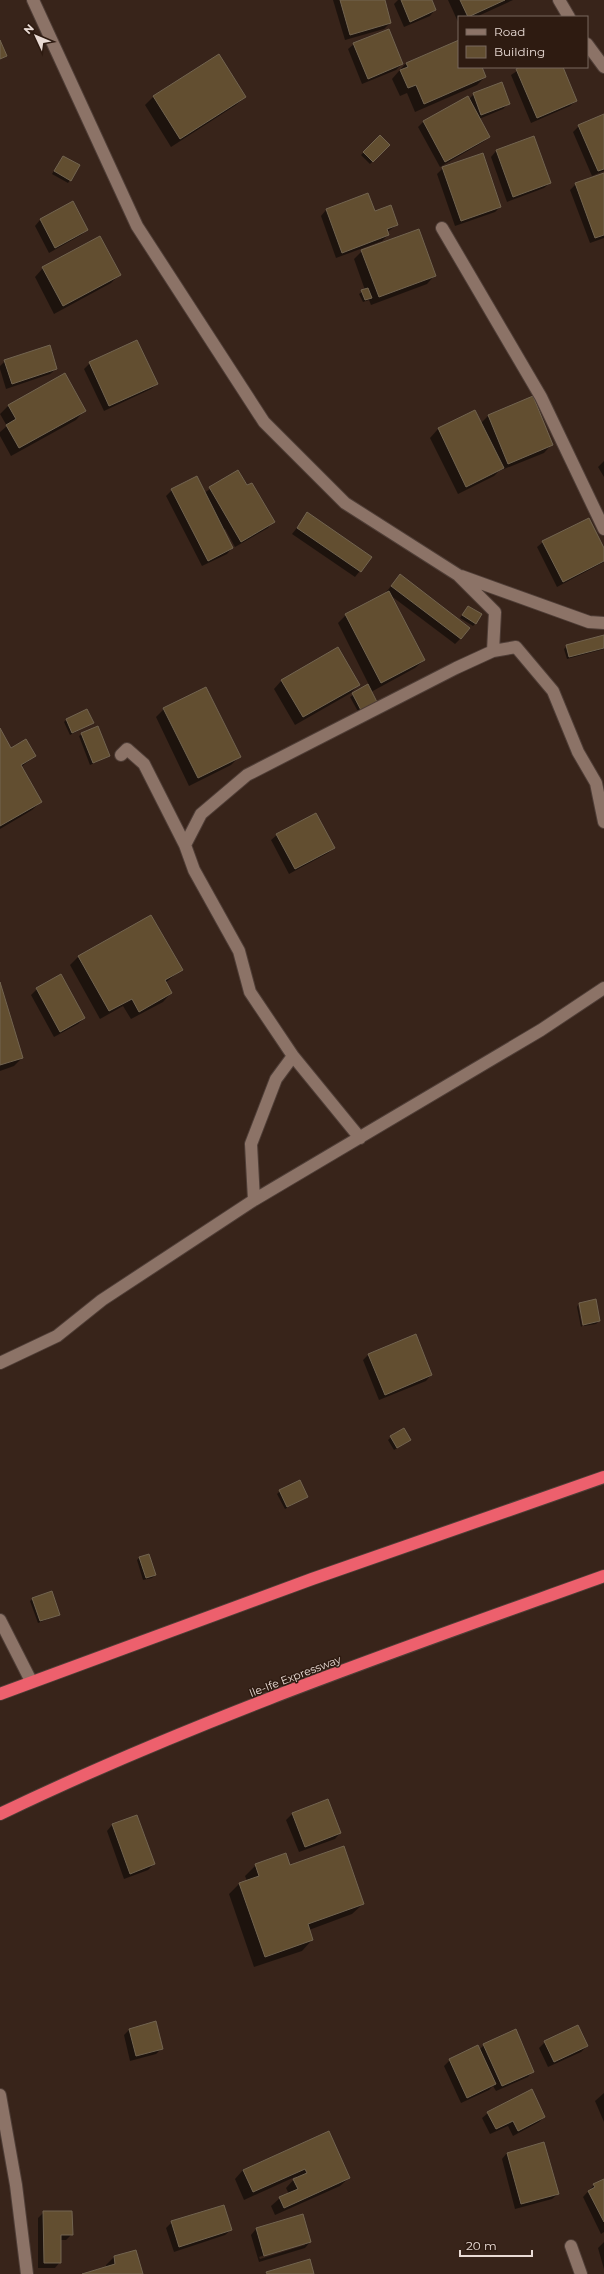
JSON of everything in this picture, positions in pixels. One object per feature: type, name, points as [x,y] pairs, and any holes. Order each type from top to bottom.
[{"type":"highway","points":[[0,1694],[31,1681],[312,1579],[604,1477]]},
{"type":"highway","name":"Ile-Ife Expressway","points":[[0,1814],[75,1778],[240,1711],[404,1648],[604,1576]]},
{"type":"street","points":[[33,0],[137,226],[264,422],[345,503],[458,575],[589,622],[604,623]]},
{"type":"street","points":[[559,0],[568,16]]},
{"type":"street","points":[[588,45],[604,67]]},
{"type":"street","points":[[442,228],[541,397],[604,529]]},
{"type":"street","points":[[458,575],[494,612],[493,650]]},
{"type":"street","points":[[185,845],[201,814],[247,775],[493,650],[516,647],[553,691],[578,752],[596,783],[604,822]]},
{"type":"street","points":[[122,755],[127,749],[144,764],[185,845],[194,870],[239,951],[250,992],[293,1056],[360,1138]]},
{"type":"street","points":[[0,1363],[57,1336],[102,1300],[254,1200],[541,1030],[604,988]]},
{"type":"street","points":[[254,1200],[251,1144],[276,1079],[293,1056]]},
{"type":"street","points":[[0,1620],[31,1681]]},
{"type":"street","points":[[0,2095],[16,2185],[27,2274]]},
{"type":"street","points":[[571,2246],[581,2274]]},
{"type":"building","points":[[340,0],[385,0],[391,23],[350,35]]},
{"type":"building","points":[[401,0],[432,0],[436,10],[410,22]]},
{"type":"building","points":[[460,0],[505,0],[470,16],[468,16]]},
{"type":"building","points":[[389,29],[403,64],[368,79],[353,43]]},
{"type":"building","points":[[0,40],[7,56],[0,59]]},
{"type":"building","points":[[458,40],[458,68],[482,68],[486,77],[424,104],[416,85],[408,88],[400,70],[408,67],[406,63]]},
{"type":"building","points":[[219,54],[246,97],[180,139],[153,96]]},
{"type":"building","points":[[563,68],[577,101],[537,118],[516,69]]},
{"type":"building","points":[[502,82],[510,104],[481,115],[473,93]]},
{"type":"building","points":[[468,96],[490,137],[445,162],[423,121]]},
{"type":"building","points":[[604,114],[604,169],[598,171],[578,125]]},
{"type":"building","points":[[380,135],[390,145],[373,162],[363,152]]},
{"type":"building","points":[[534,136],[551,183],[513,197],[496,150]]},
{"type":"building","points":[[483,153],[501,207],[461,221],[442,167]]},
{"type":"building","points":[[63,156],[80,165],[71,181],[54,171]]},
{"type":"building","points":[[604,173],[604,235],[595,238],[575,183]]},
{"type":"building","points":[[368,193],[375,211],[391,205],[398,225],[387,229],[389,235],[342,253],[326,209]]},
{"type":"building","points":[[73,201],[88,230],[55,248],[40,219]]},
{"type":"building","points":[[419,229],[436,276],[379,297],[361,250]]},
{"type":"building","points":[[100,236],[121,275],[63,306],[42,267]]},
{"type":"building","points":[[368,288],[372,298],[365,300],[361,290]]},
{"type":"building","points":[[137,340],[158,384],[109,406],[89,362]]},
{"type":"building","points":[[50,345],[57,369],[12,384],[4,360]]},
{"type":"building","points":[[65,373],[86,411],[19,448],[6,425],[16,419],[8,405]]},
{"type":"building","points":[[533,396],[553,445],[508,464],[488,415]]},
{"type":"building","points":[[475,410],[504,468],[466,487],[438,428]]},
{"type":"building","points":[[238,470],[247,485],[252,483],[275,522],[241,542],[209,487]]},
{"type":"building","points":[[197,476],[233,548],[208,561],[171,489]]},
{"type":"building","points":[[307,512],[372,557],[361,572],[297,528]]},
{"type":"building","points":[[589,518],[604,548],[604,561],[563,582],[542,541]]},
{"type":"building","points":[[400,574],[470,628],[461,639],[391,586]]},
{"type":"building","points":[[389,591],[425,660],[381,683],[345,614]]},
{"type":"building","points":[[468,606],[482,614],[476,624],[462,615]]},
{"type":"building","points":[[604,635],[604,648],[569,657],[566,645]]},
{"type":"building","points":[[338,647],[360,685],[303,717],[281,680]]},
{"type":"building","points":[[368,684],[379,706],[363,714],[352,693]]},
{"type":"building","points":[[206,687],[241,757],[198,778],[163,708]]},
{"type":"building","points":[[87,709],[94,723],[72,733],[66,719]]},
{"type":"building","points":[[98,726],[110,756],[93,763],[81,733]]},
{"type":"building","points":[[0,728],[11,748],[26,739],[36,756],[21,765],[42,802],[0,826]]},
{"type":"building","points":[[316,813],[335,848],[295,869],[276,834]]},
{"type":"building","points":[[151,915],[183,970],[165,980],[172,993],[139,1012],[132,999],[109,1011],[78,956]]},
{"type":"building","points":[[61,974],[85,1018],[60,1032],[36,988]]},
{"type":"building","points":[[0,982],[23,1058],[0,1065]]},
{"type":"building","points":[[596,1299],[600,1321],[583,1325],[579,1303]]},
{"type":"building","points":[[416,1334],[432,1375],[385,1395],[368,1354]]},
{"type":"building","points":[[404,1428],[411,1440],[397,1448],[390,1436]]},
{"type":"building","points":[[300,1480],[308,1497],[287,1507],[279,1490]]},
{"type":"building","points":[[149,1554],[156,1575],[146,1578],[139,1557]]},
{"type":"building","points":[[52,1591],[60,1615],[40,1621],[32,1598]]},
{"type":"building","points":[[328,1799],[341,1833],[305,1847],[292,1813]]},
{"type":"building","points":[[137,1815],[155,1864],[130,1874],[112,1824]]},
{"type":"building","points":[[344,1846],[364,1904],[308,1924],[313,1940],[265,1957],[239,1883],[259,1876],[255,1864],[286,1853],[290,1865]]},
{"type":"building","points":[[156,2021],[163,2049],[136,2056],[129,2029]]},
{"type":"building","points":[[578,2025],[588,2046],[554,2062],[544,2041]]},
{"type":"building","points":[[516,2029],[534,2072],[502,2086],[483,2044]]},
{"type":"building","points":[[478,2045],[496,2084],[467,2098],[449,2059]]},
{"type":"building","points":[[532,2089],[545,2117],[518,2131],[513,2121],[496,2129],[487,2112]]},
{"type":"building","points":[[329,2131],[350,2178],[284,2208],[279,2197],[298,2189],[293,2179],[307,2173],[305,2169],[253,2192],[243,2170]]},
{"type":"building","points":[[544,2142],[559,2194],[521,2204],[507,2153]]},
{"type":"building","points":[[604,2179],[604,2222],[588,2191],[595,2187],[593,2184]]},
{"type":"building","points":[[224,2205],[232,2230],[179,2247],[171,2221]]},
{"type":"building","points":[[43,2211],[72,2211],[73,2235],[61,2235],[61,2263],[44,2263]]},
{"type":"building","points":[[303,2214],[311,2242],[264,2256],[256,2228]]},
{"type":"building","points":[[136,2250],[143,2274],[82,2274],[115,2264],[114,2256]]},
{"type":"building","points":[[310,2259],[314,2274],[267,2274],[266,2272]]}]
